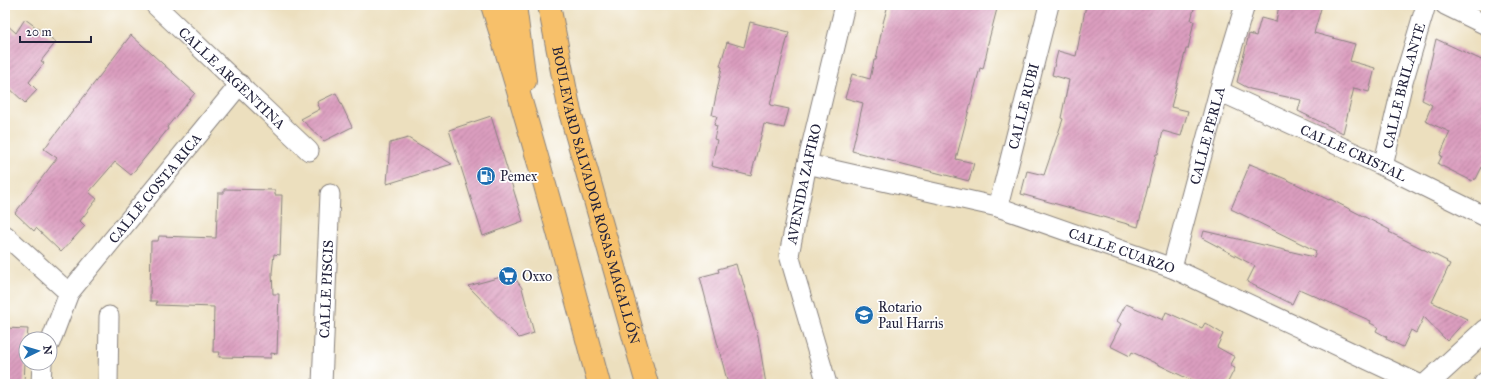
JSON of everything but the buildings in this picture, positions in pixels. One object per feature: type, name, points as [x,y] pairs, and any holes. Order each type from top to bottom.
[{"type":"highway","points":[[492,5],[567,262],[599,384]]},
{"type":"highway","points":[[515,5],[524,67],[529,131]]},
{"type":"highway","points":[[535,5],[550,60],[570,112]]},
{"type":"highway","name":"BOULEVARD SALVADOR ROSAS MAGALLÓN","points":[[549,5],[570,112],[647,384]]},
{"type":"street","name":"CALLE ARGENTINA","points":[[155,5],[309,151]]},
{"type":"street","name":"AVENIDA ZAFIRO","points":[[827,384],[789,255],[807,164],[845,5]]},
{"type":"street","name":"CALLE RUBI","points":[[998,207],[1049,5]]},
{"type":"street","name":"CALLE PERLA","points":[[1172,268],[1219,91],[1245,5]]},
{"type":"street","name":"CALLE BRILANTE","points":[[1382,166],[1403,82],[1426,5]]},
{"type":"street","points":[[1445,5],[1486,25]]},
{"type":"street","name":"CALLE COSTA RICA","points":[[54,331],[70,293],[240,84]]},
{"type":"street","name":"CALLE CRISTAL","points":[[1219,91],[1382,166],[1486,217]]},
{"type":"street","name":"CALLE CUARZO","points":[[807,164],[998,207],[1172,268],[1419,384]]},
{"type":"street","name":"CALLE PISCIS","points":[[322,384],[330,194]]},
{"type":"street","points":[[5,235],[70,293]]},
{"type":"street","points":[[108,384],[109,316]]},
{"type":"street","points":[[1427,384],[1486,330]]},
{"type":"street","points":[[41,384],[42,371]]},
{"type":"place","name":"Pemex","points":[[486,176]]},
{"type":"place","name":"Oxxo","points":[[508,276]]},
{"type":"place","name":"Rotario Paul Harris","points":[[864,315]]}]
